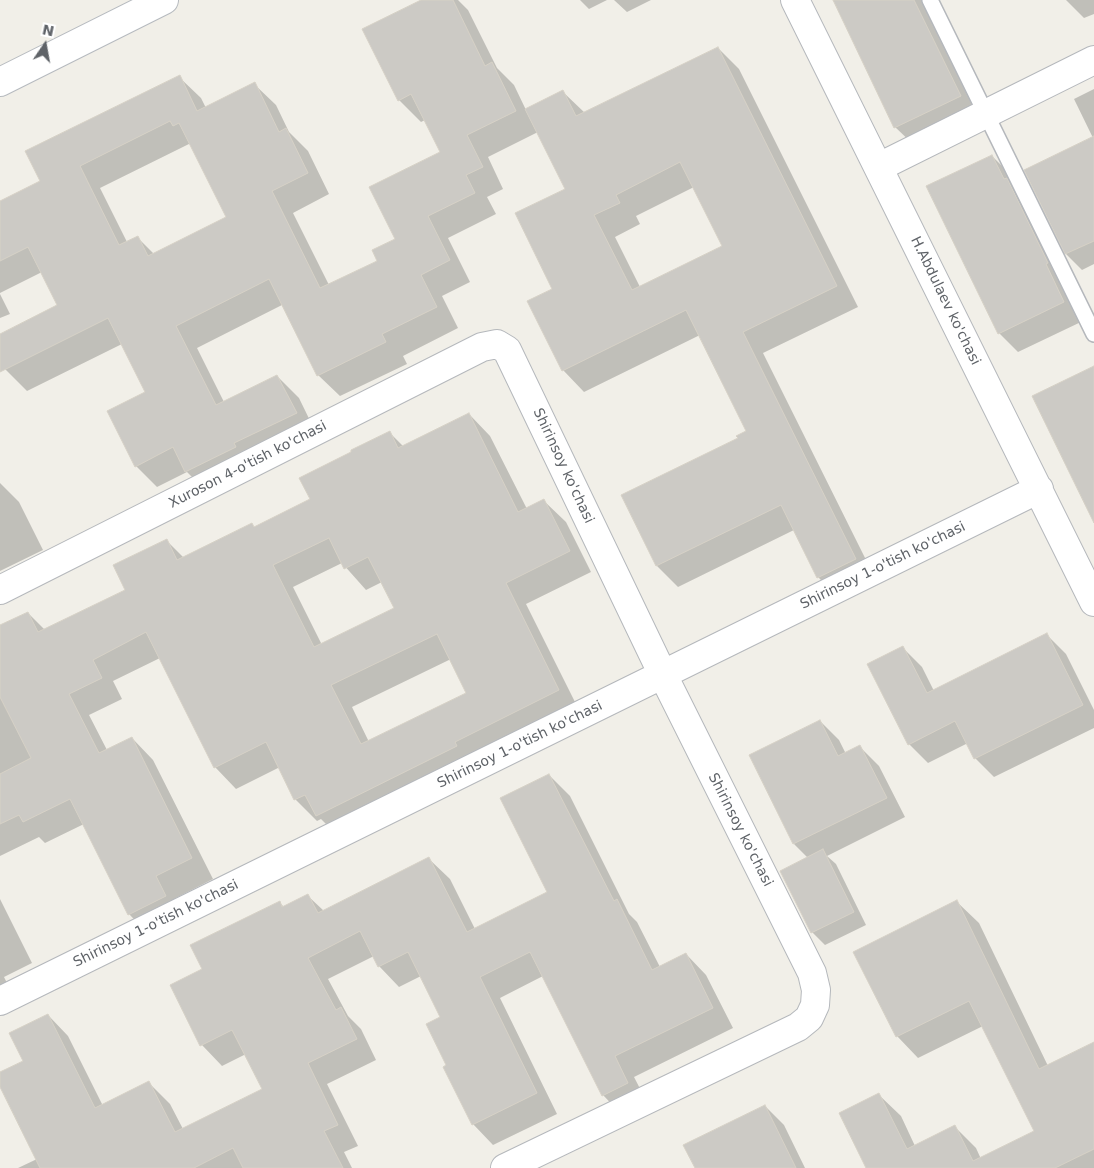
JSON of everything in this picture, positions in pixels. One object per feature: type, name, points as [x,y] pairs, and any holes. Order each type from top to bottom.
[{"type":"street","points":[[0,61],[124,0]]},
{"type":"street","points":[[0,82],[164,0]]},
{"type":"street","name":"H.Abdulaev ko'chasi","points":[[795,0],[1094,602]]},
{"type":"street","points":[[879,167],[1094,60]]},
{"type":"street","name":"Xuroson 4-o'tish ko'chasi","points":[[0,590],[482,347],[497,344]]},
{"type":"street","name":"Shirinsoy ko'chasi","points":[[497,344],[507,350],[663,675],[812,973],[816,990],[816,1005],[809,1018],[798,1027],[505,1168]]},
{"type":"street","name":"Shirinsoy 1-o'tish ko'chasi","points":[[0,1001],[1039,489]]},
{"type":"lane","points":[[930,0],[1094,334]]},
{"type":"building","points":[[421,0],[453,0],[485,66],[492,62],[516,111],[467,135],[483,167],[466,175],[475,193],[428,216],[450,260],[421,275],[437,307],[382,334],[386,342],[317,376],[269,279],[176,326],[216,405],[277,375],[297,413],[234,443],[236,447],[185,472],[173,447],[135,467],[107,411],[145,392],[108,318],[0,372],[0,334],[57,305],[28,247],[0,261],[0,201],[40,181],[25,151],[180,75],[197,111],[255,82],[279,132],[286,128],[308,173],[272,191],[320,288],[377,261],[372,250],[395,239],[369,187],[440,152],[411,94],[398,101],[362,29]],"holes":[[[170,121],[173,126],[179,123],[226,217],[148,256],[138,236],[119,245],[80,166]]]},
{"type":"building","points":[[833,0],[914,0],[961,96],[894,128]]},
{"type":"building","points":[[718,47],[837,286],[743,332],[856,559],[817,578],[781,505],[656,566],[621,495],[738,438],[736,436],[746,431],[686,310],[562,371],[527,301],[552,289],[515,213],[565,189],[525,109],[563,90],[576,116]],"holes":[[[680,162],[722,246],[632,290],[594,215],[620,203],[616,195]]]},
{"type":"building","points":[[1094,136],[1094,241],[1065,254],[1024,170]]},
{"type":"building","points":[[992,155],[1004,179],[1007,178],[1048,263],[1046,264],[1064,302],[998,334],[926,186]]},
{"type":"building","points":[[1094,366],[1094,523],[1032,396]]},
{"type":"building","points":[[469,413],[518,512],[544,499],[570,551],[506,583],[559,690],[455,742],[457,746],[316,816],[305,795],[294,800],[266,742],[214,768],[146,632],[93,660],[102,678],[69,694],[99,753],[132,737],[192,858],[156,876],[166,896],[128,915],[70,799],[23,822],[19,815],[0,824],[0,774],[31,758],[0,697],[0,625],[28,612],[38,632],[125,590],[113,565],[167,539],[177,560],[252,523],[254,527],[310,499],[299,478],[351,452],[351,450],[390,431],[398,448]],"holes":[[[329,538],[344,569],[368,557],[394,608],[314,647],[273,565]],[[437,634],[466,693],[361,744],[331,685]]]},
{"type":"building","points":[[1047,633],[1083,705],[974,759],[955,721],[908,745],[867,664],[903,646],[927,693]]},
{"type":"building","points":[[820,720],[838,756],[860,745],[887,798],[793,844],[749,755]]},
{"type":"building","points":[[549,774],[614,901],[617,899],[652,970],[686,953],[713,1008],[615,1056],[628,1083],[602,1096],[530,952],[480,977],[537,1093],[472,1125],[443,1067],[446,1065],[426,1024],[440,1017],[408,952],[378,967],[360,931],[308,958],[336,1010],[341,1007],[357,1039],[308,1063],[338,1125],[324,1131],[343,1168],[243,1168],[233,1148],[194,1168],[40,1168],[0,1087],[0,1072],[23,1061],[9,1033],[48,1014],[95,1108],[149,1081],[175,1132],[262,1089],[232,1030],[200,1046],[170,985],[202,969],[190,945],[280,901],[282,907],[308,894],[318,913],[429,857],[467,932],[547,892],[500,798]]},
{"type":"building","points":[[823,849],[854,912],[811,933],[780,871]]},
{"type":"building","points":[[957,900],[1039,1069],[1094,1042],[1094,1149],[1055,1168],[866,1168],[839,1113],[879,1093],[907,1149],[955,1125],[973,1161],[1034,1131],[969,1001],[896,1037],[853,952]]},
{"type":"building","points":[[765,1105],[796,1168],[695,1168],[683,1145]]}]
